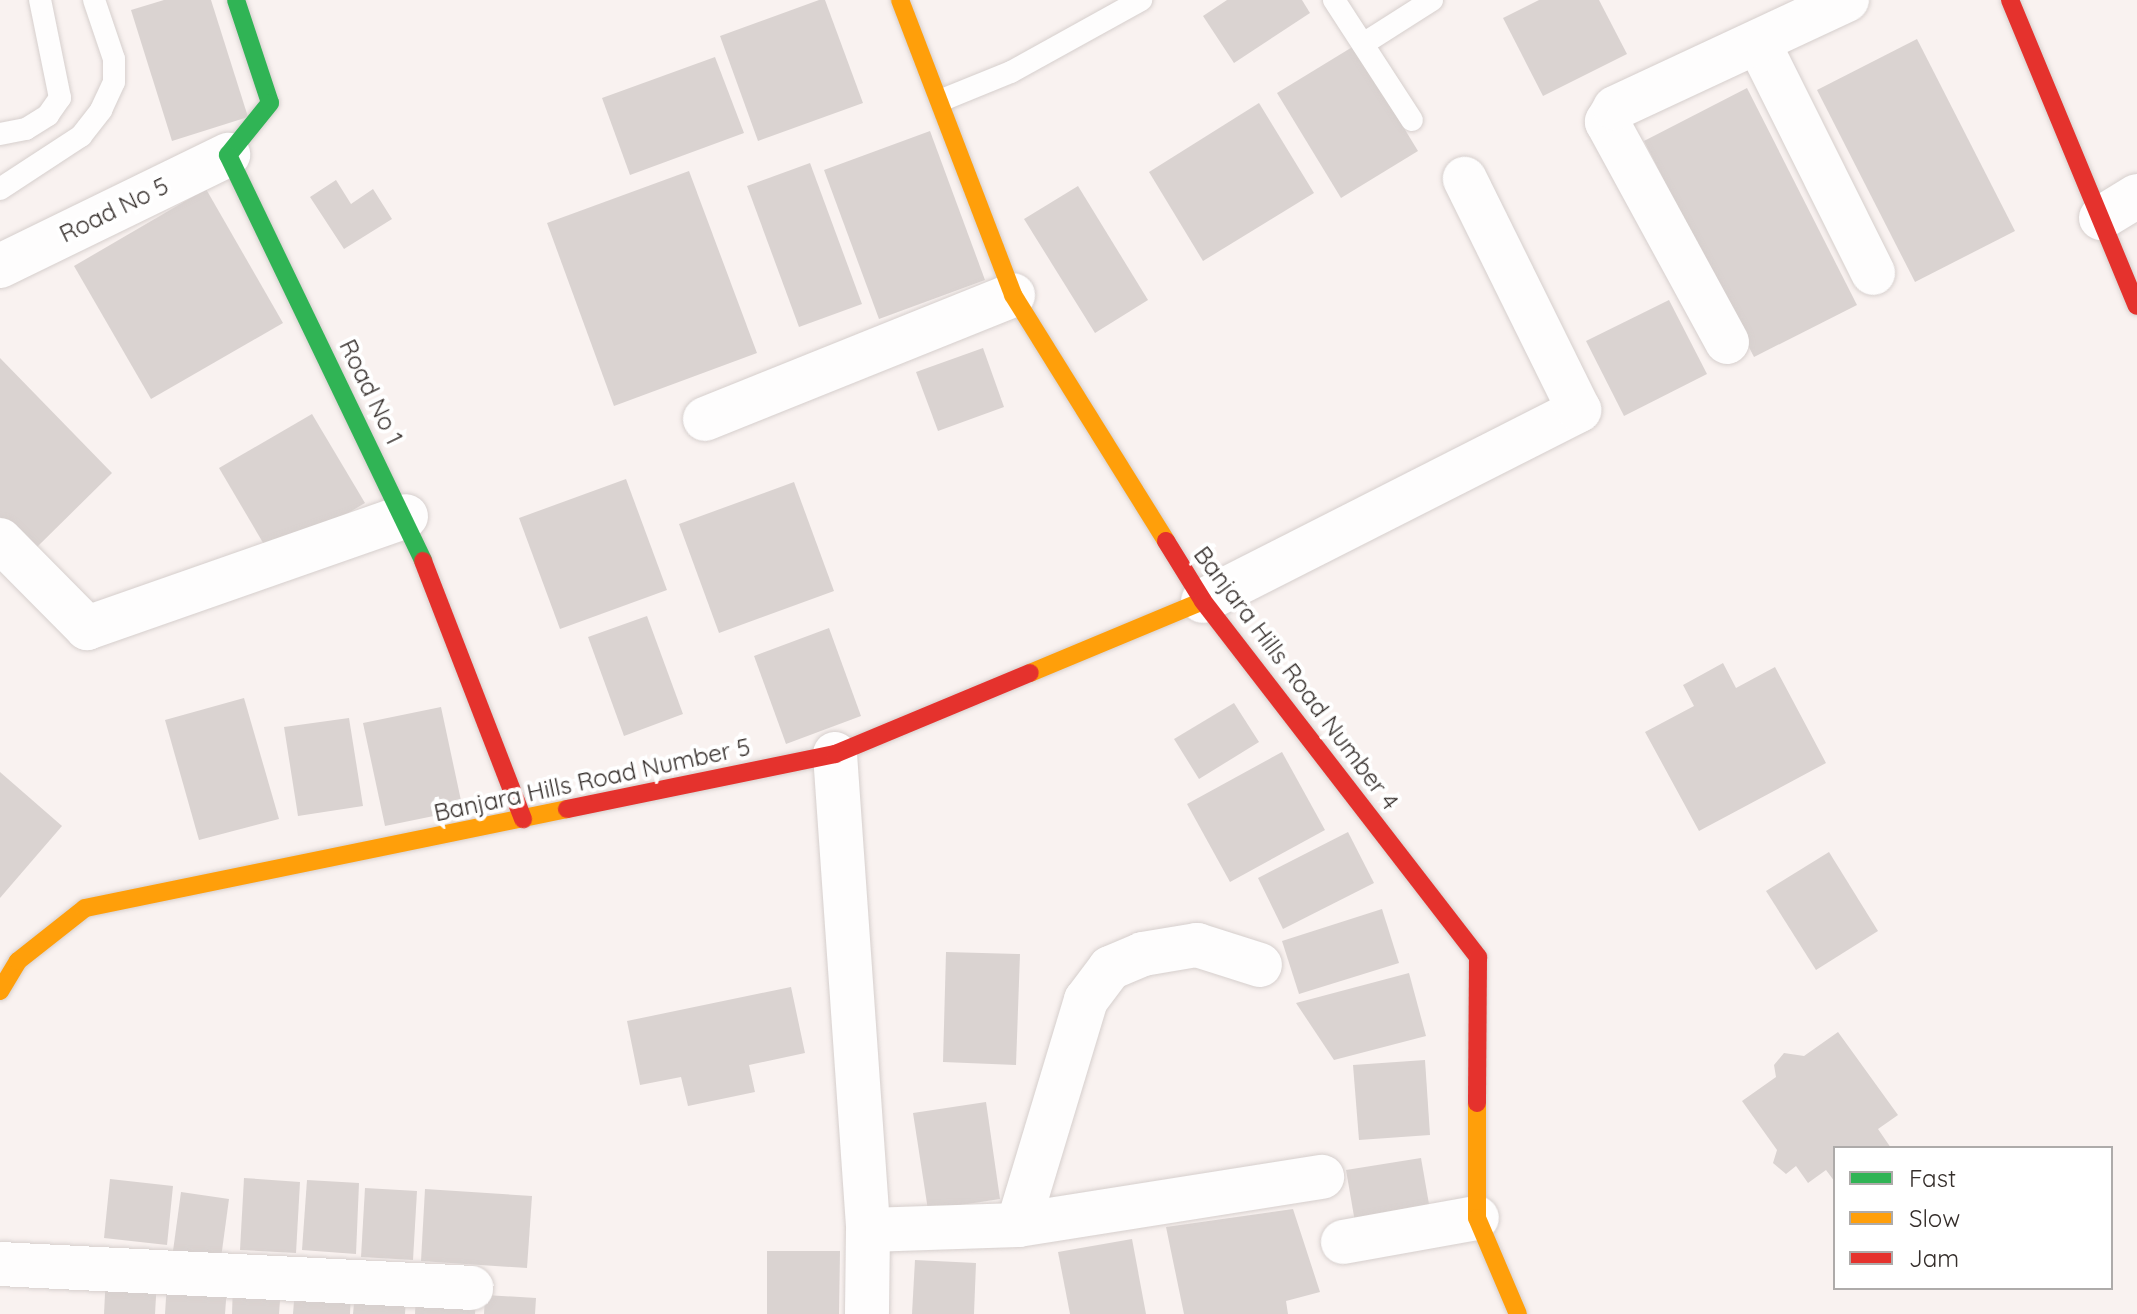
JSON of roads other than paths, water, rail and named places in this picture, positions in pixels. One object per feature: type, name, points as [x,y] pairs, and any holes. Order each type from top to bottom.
[{"type":"street","points":[[228,155],[270,103],[236,0]]},
{"type":"street","name":"Banjara Hills Road Number 4","points":[[900,0],[942,100],[1013,295],[1203,601],[1478,957],[1477,1218],[1518,1314]]},
{"type":"street","points":[[1727,342],[1607,122],[1615,108],[1847,0]]},
{"type":"street","points":[[2010,0],[2119,207],[2137,306]]},
{"type":"street","points":[[1758,42],[1873,273]]},
{"type":"street","name":"Road No 5","points":[[0,266],[228,155]]},
{"type":"street","name":"Road No 1","points":[[228,155],[406,516],[523,819]]},
{"type":"street","points":[[1203,601],[1579,410],[1465,179]]},
{"type":"street","points":[[705,419],[1013,295]]},
{"type":"street","points":[[0,540],[87,628],[406,516]]},
{"type":"street","name":"Banjara Hills Road Number 5","points":[[0,991],[18,961],[85,908],[835,754],[1203,601]]},
{"type":"street","points":[[835,754],[868,1230],[867,1314]]},
{"type":"street","points":[[1018,1225],[1086,1000],[1110,968],[1143,954],[1197,945],[1260,965]]},
{"type":"street","points":[[868,1230],[1018,1225],[1322,1177]]},
{"type":"street","points":[[1343,1242],[1477,1218]]},
{"type":"street","points":[[0,1264],[471,1288]]},
{"type":"lane","points":[[0,134],[26,129],[48,115],[60,98],[40,0]]},
{"type":"lane","points":[[0,189],[81,136],[101,110],[114,82],[114,59],[94,0]]},
{"type":"lane","points":[[942,100],[1011,72],[1141,0]]},
{"type":"lane","points":[[1334,0],[1412,120]]},
{"type":"lane","points":[[1363,44],[1432,0]]}]
